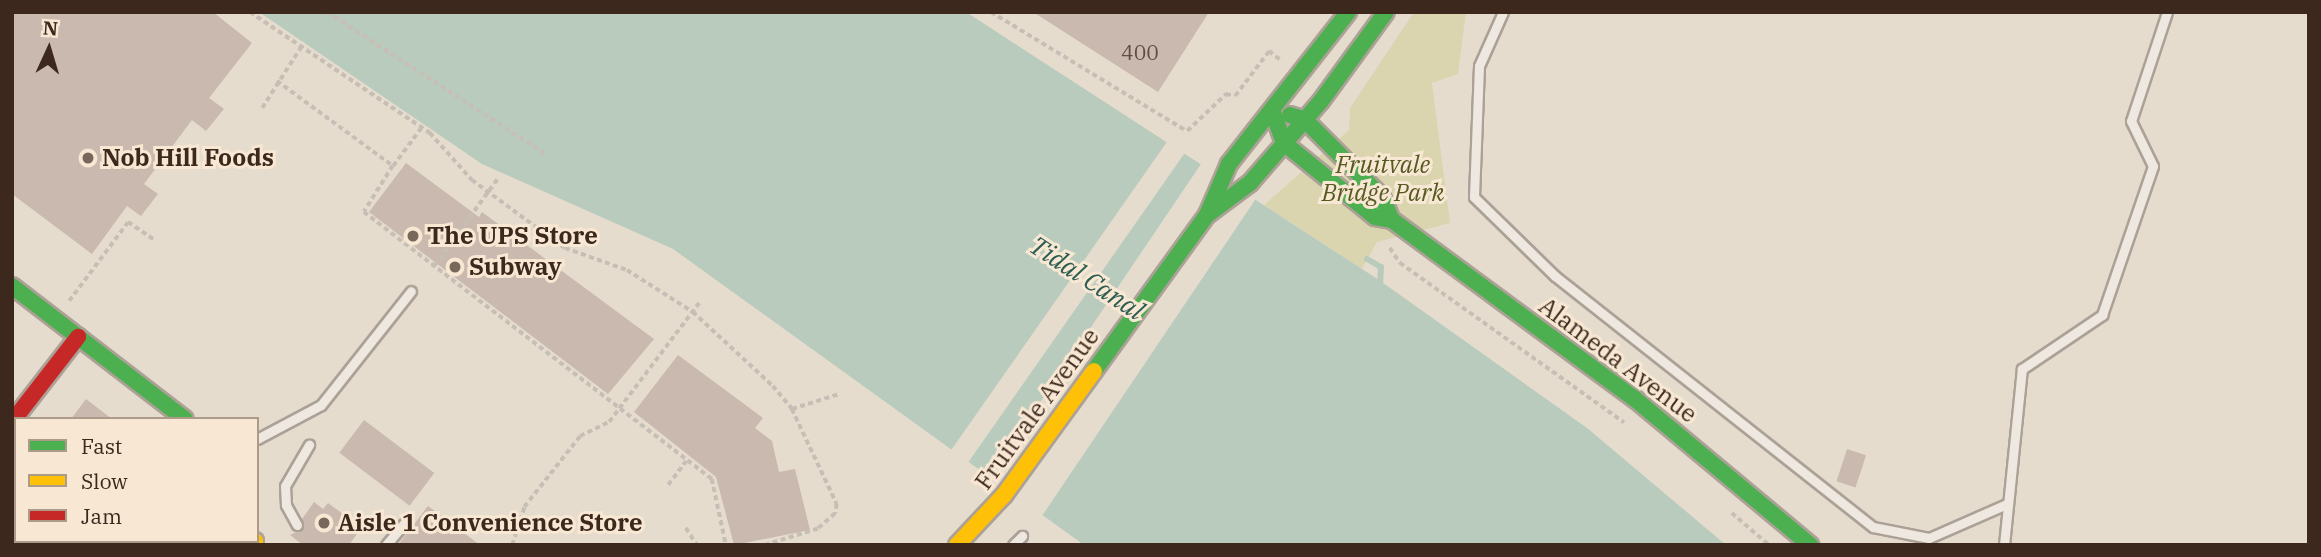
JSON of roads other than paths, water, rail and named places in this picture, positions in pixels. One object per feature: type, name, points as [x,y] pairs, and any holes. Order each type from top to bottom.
[{"type":"street","name":"Fruitvale Avenue","points":[[957,545],[978,526],[1207,215],[1229,164],[1348,12]]},
{"type":"street","name":"Fruitvale Avenue","points":[[1207,215],[1250,183],[1305,120],[1386,12]]},
{"type":"street","name":"Alameda Avenue","points":[[1272,110],[1305,120],[1382,197],[1392,220]]},
{"type":"street","points":[[1272,110],[1284,143]]},
{"type":"street","name":"Alameda Avenue","points":[[1284,143],[1375,216],[1392,220],[1635,399],[1810,545]]},
{"type":"street","points":[[12,286],[182,417]]},
{"type":"street","points":[[16,417],[78,337]]},
{"type":"lane","points":[[1503,12],[1479,66],[1474,197],[1528,250],[1873,527],[1929,538],[2007,504]]},
{"type":"lane","points":[[2004,545],[2022,369],[2102,316],[2153,166],[2131,121],[2167,12]]},
{"type":"lane","points":[[259,438],[321,405],[411,291]]},
{"type":"lane","points":[[297,525],[286,505],[285,486],[309,445]]},
{"type":"lane","points":[[386,545],[407,520]]},
{"type":"lane","points":[[1013,545],[1021,536]]},
{"type":"water","name":"Tidal Canal","points":[[259,12],[966,12],[1379,280],[1587,428],[1726,545],[1084,545],[673,249],[482,164]]},
{"type":"waterway","points":[[1367,259],[1381,267],[1380,287]]},
{"type":"place","name":"Nob Hill Foods","points":[[88,158]]},
{"type":"place","name":"The UPS Store","points":[[413,236]]},
{"type":"place","name":"Subway","points":[[455,267]]},
{"type":"place","name":"Aisle 1 Convenience Store","points":[[324,523]]},
{"type":"park label","name":"Fruitvale Bridge Park","points":[[1383,179]]}]
